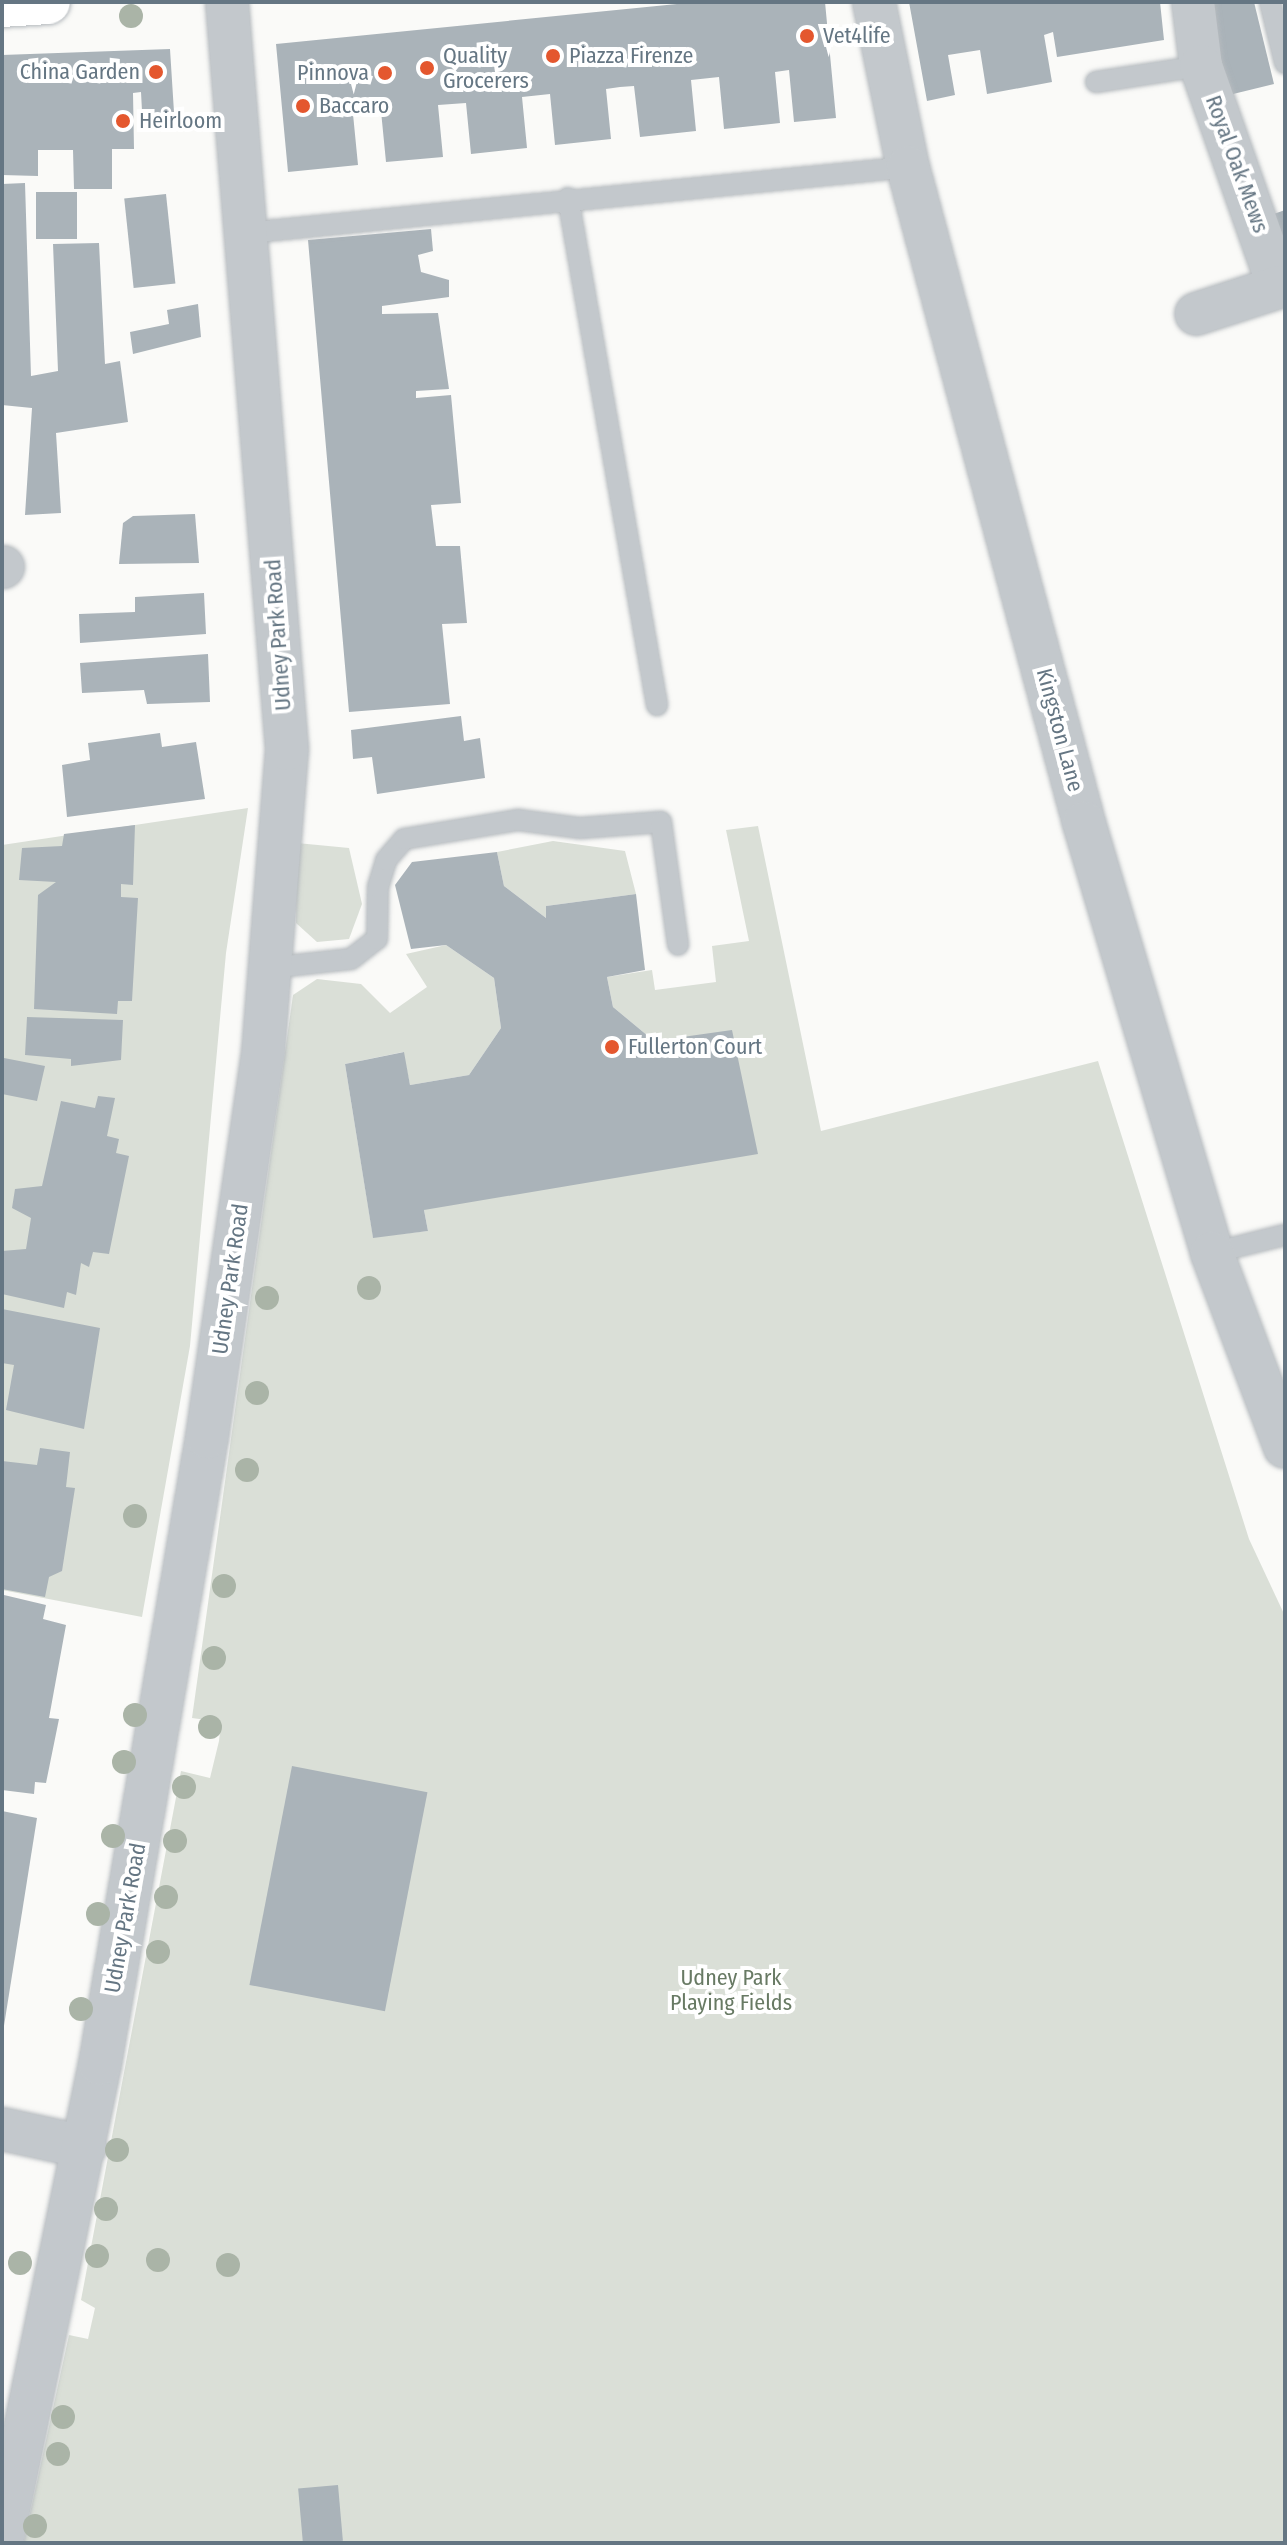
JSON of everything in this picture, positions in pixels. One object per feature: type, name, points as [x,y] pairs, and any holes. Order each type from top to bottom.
[{"type":"main road","points":[[2,5],[48,2]]},
{"type":"street","name":"Udney Park Road","points":[[2,2541],[85,2147],[207,1437],[263,1054],[287,749],[227,2]]},
{"type":"street","name":"Kingston Lane","points":[[874,2],[908,167],[1084,823],[1212,1253],[1285,1447]]},
{"type":"street","name":"Royal Oak Mews","points":[[1193,2],[1201,66],[1279,287],[1196,314]]},
{"type":"street","points":[[2,2129],[85,2147]]},
{"type":"lane","points":[[1270,2],[1285,63]]},
{"type":"lane","points":[[1096,82],[1201,66]]},
{"type":"lane","points":[[246,233],[568,198],[908,167]]},
{"type":"lane","points":[[568,198],[657,705]]},
{"type":"lane","points":[[269,968],[351,959],[377,939],[378,887],[386,860],[404,839],[518,820],[580,828],[661,822],[678,945]]},
{"type":"lane","points":[[1212,1253],[1285,1235]]},
{"type":"green space","points":[[248,808],[226,953],[190,1346],[142,1617],[2,1590],[2,845]]},
{"type":"green space","name":"Udney Park Playing Fields","points":[[758,826],[821,1131],[1098,1061],[1249,1539],[1285,1616],[1285,2543],[24,2541],[69,2335],[88,2339],[95,2308],[81,2300],[181,1771],[210,1778],[219,1741],[221,1722],[192,1718],[293,995],[317,979],[361,984],[390,1013],[427,987],[406,954],[446,945],[494,978],[501,1028],[469,1075],[410,1085],[403,1052],[345,1064],[373,1237],[428,1231],[424,1210],[654,1041],[613,1007],[607,977],[652,970],[655,990],[716,982],[712,946],[749,941],[726,830]]},
{"type":"green space","points":[[553,841],[625,851],[636,894],[546,906],[546,918],[504,886],[497,852]]},
{"type":"green space","points":[[297,843],[349,848],[362,904],[349,939],[317,942],[296,923]]},
{"type":"building","points":[[697,2],[825,2],[836,118],[794,122],[789,70],[775,72],[780,123],[724,129],[719,77],[691,80],[696,131],[640,137],[634,86],[620,87],[606,89],[611,139],[555,145],[550,94],[522,97],[527,148],[471,154],[466,103],[438,105],[443,157],[386,162],[381,111],[367,112],[353,114],[358,165],[288,172],[276,44]]},
{"type":"building","points":[[909,2],[1160,2],[1164,40],[1057,57],[1053,32],[1044,35],[1052,82],[987,94],[980,50],[948,55],[955,95],[927,101]]},
{"type":"building","points":[[1208,2],[1254,2],[1274,84],[1229,95]]},
{"type":"building","points":[[170,49],[175,128],[143,130],[141,92],[133,93],[134,149],[112,149],[112,189],[74,189],[73,150],[38,150],[38,176],[2,175],[2,55]]},
{"type":"building","points":[[25,183],[31,376],[58,371],[53,244],[99,243],[105,364],[120,361],[128,422],[56,433],[61,513],[25,515],[32,408],[2,405],[2,184]]},
{"type":"building","points":[[36,192],[77,192],[77,239],[36,239]]},
{"type":"building","points":[[166,194],[175,284],[134,288],[124,198]]},
{"type":"building","points":[[1285,210],[1285,253],[1271,215]]},
{"type":"building","points":[[431,229],[433,251],[418,255],[421,272],[449,280],[449,297],[382,306],[382,314],[438,313],[449,389],[416,391],[416,398],[451,395],[461,503],[431,505],[436,546],[460,546],[467,623],[442,624],[450,704],[349,712],[308,240]]},
{"type":"building","points":[[198,304],[201,337],[133,354],[130,332],[169,324],[167,310]]},
{"type":"building","points":[[195,514],[199,563],[119,564],[123,523],[133,516]]},
{"type":"building","points":[[204,593],[206,634],[80,643],[79,614],[135,612],[135,597]]},
{"type":"building","points":[[208,654],[210,702],[147,704],[144,690],[82,693],[80,663]]},
{"type":"building","points":[[461,716],[464,741],[480,738],[485,778],[377,794],[372,757],[353,759],[351,730]]},
{"type":"building","points":[[160,733],[162,747],[196,742],[205,799],[67,817],[62,765],[90,760],[88,743]]},
{"type":"building","points":[[135,825],[133,885],[121,884],[121,897],[138,898],[132,1001],[118,1001],[117,1014],[34,1009],[38,895],[56,882],[19,880],[22,848],[62,846],[64,834]]},
{"type":"building","name":"Fullerton Court","points":[[497,852],[504,886],[546,918],[546,906],[636,894],[645,970],[607,977],[613,1007],[654,1041],[732,1030],[758,1154],[424,1210],[428,1231],[373,1238],[345,1064],[404,1052],[410,1085],[469,1075],[501,1028],[494,978],[446,945],[411,949],[395,885],[412,862]]},
{"type":"building","points":[[27,1017],[123,1020],[121,1060],[71,1066],[71,1059],[25,1055]]},
{"type":"building","points":[[4,1058],[45,1066],[37,1101],[2,1094]]},
{"type":"building","points":[[98,1096],[115,1098],[107,1136],[119,1139],[116,1153],[129,1156],[109,1254],[93,1252],[89,1267],[81,1263],[76,1295],[67,1292],[64,1308],[2,1294],[2,1251],[26,1249],[31,1218],[12,1208],[15,1189],[42,1186],[61,1101],[95,1108]]},
{"type":"building","points":[[2,1309],[100,1328],[84,1429],[6,1410],[14,1365],[2,1363]]},
{"type":"building","points":[[40,1448],[70,1452],[66,1487],[75,1488],[62,1571],[49,1577],[45,1597],[2,1589],[2,1461],[37,1465]]},
{"type":"building","points":[[4,1595],[46,1605],[43,1619],[66,1625],[49,1718],[59,1719],[46,1783],[35,1782],[34,1794],[2,1790]]},
{"type":"building","points":[[292,1766],[427,1792],[385,2011],[249,1985]]},
{"type":"building","points":[[2,1811],[37,1818],[3,2032],[2,2032]]},
{"type":"building","points":[[338,2485],[343,2541],[303,2543],[298,2488]]},
{"type":"place","name":"Vet4life","points":[[807,36]]},
{"type":"place","name":"Piazza Firenze","points":[[553,56]]},
{"type":"place","name":"Quality Grocerers","points":[[427,68]]},
{"type":"place","name":"China Garden","points":[[156,72]]},
{"type":"place","name":"Pinnova","points":[[385,73]]},
{"type":"place","name":"Baccaro","points":[[303,106]]},
{"type":"place","name":"Heirloom","points":[[123,121]]},
{"type":"place","name":"Fullerton Court","points":[[612,1047]]}]
